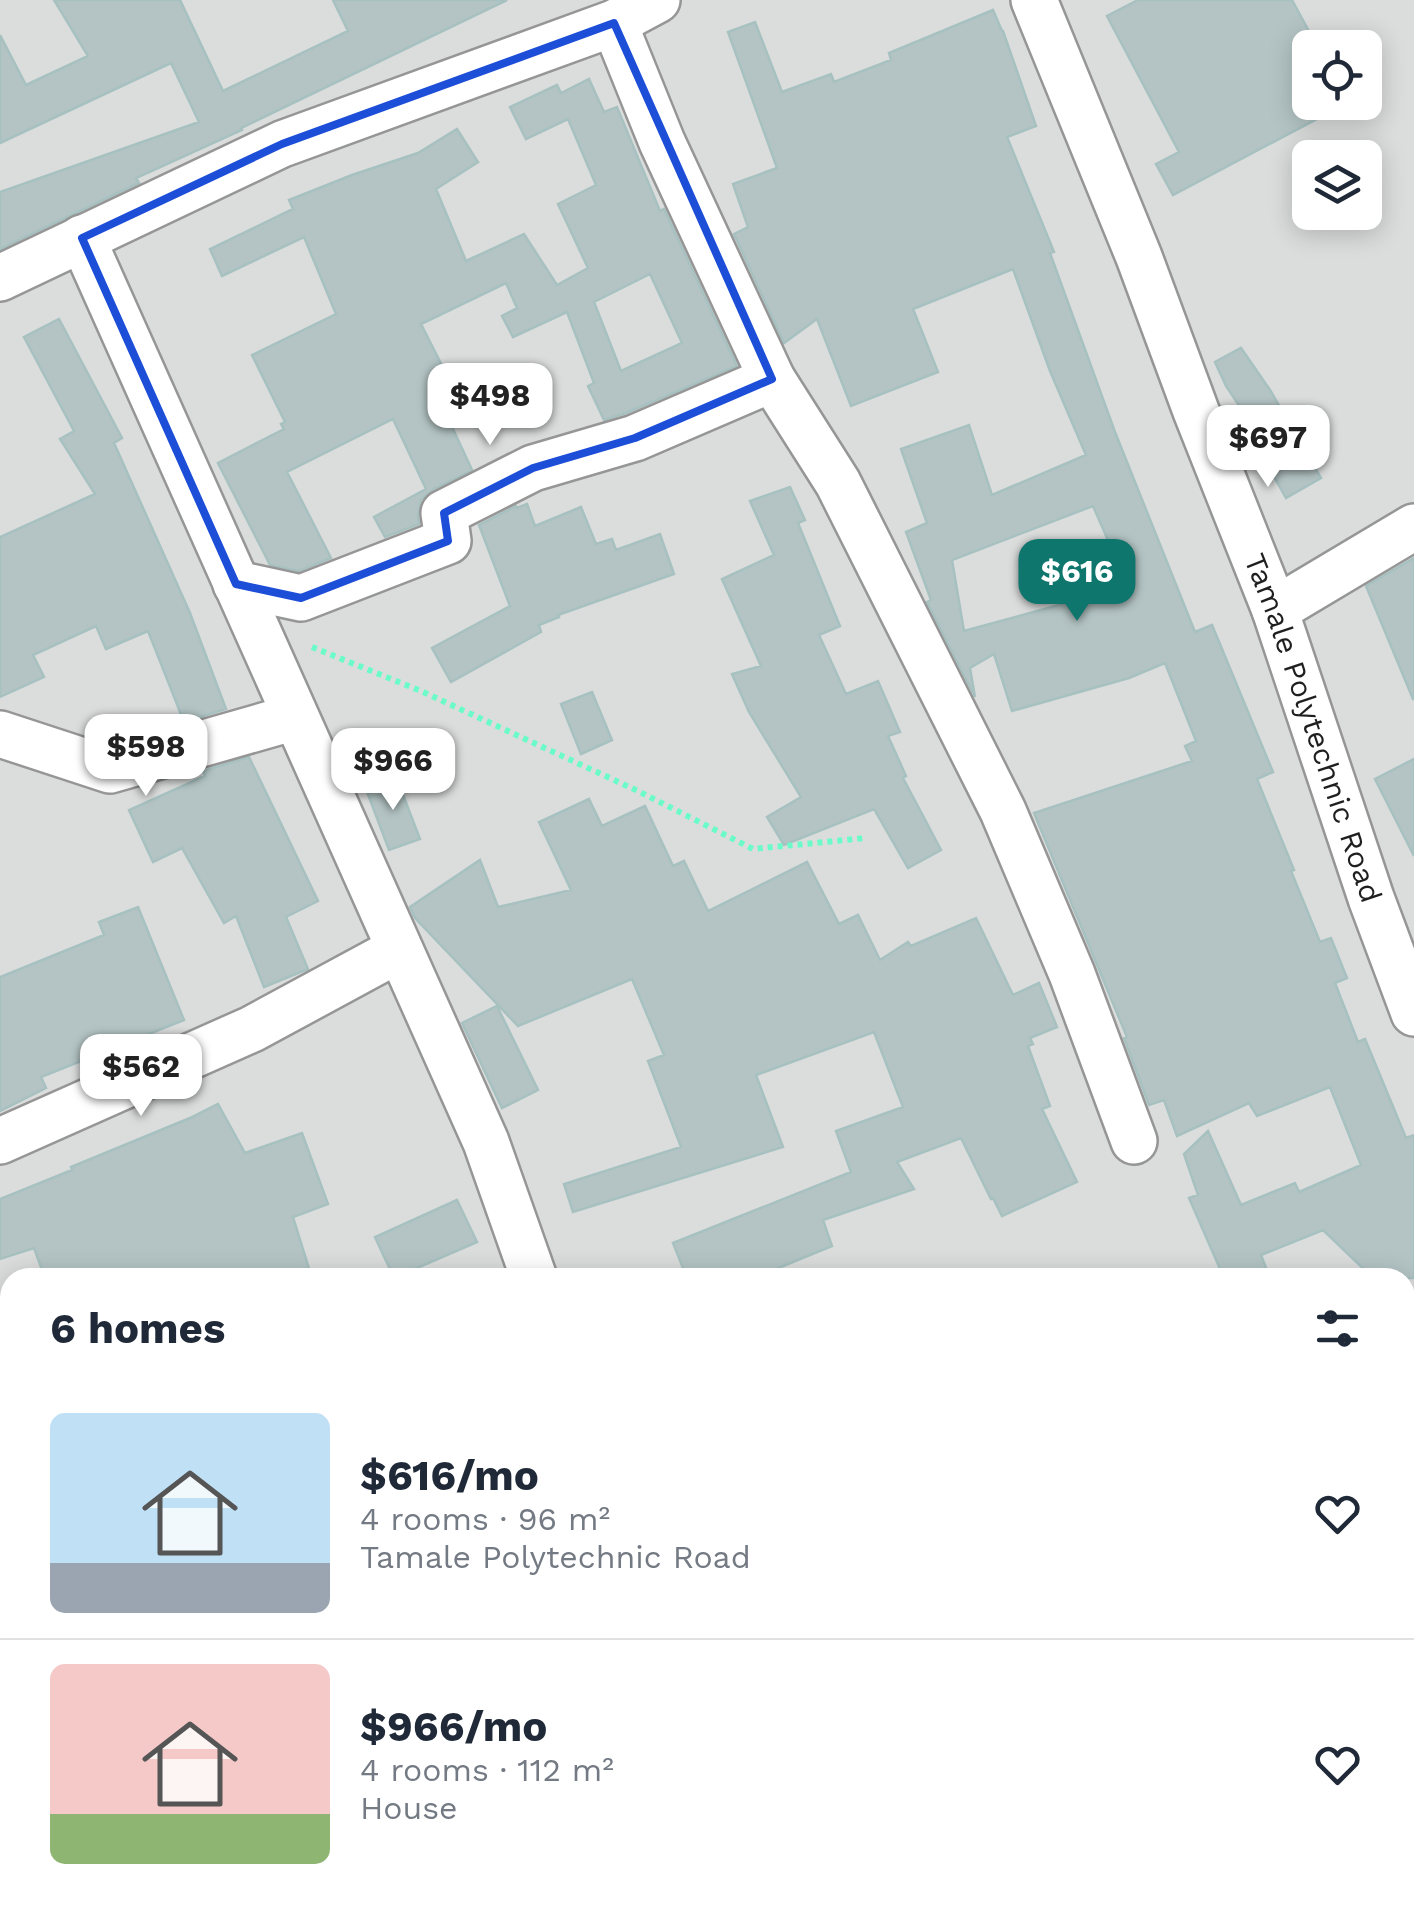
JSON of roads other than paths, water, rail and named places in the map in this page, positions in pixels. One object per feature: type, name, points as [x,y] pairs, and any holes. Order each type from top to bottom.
[{"type":"street","points":[[0,278],[282,144],[614,23],[657,0]]},
{"type":"street","name":"Tamale Polytechnic Road","points":[[1034,0],[1140,257],[1196,411],[1392,899],[1414,1013]]},
{"type":"street","points":[[614,23],[662,142],[772,379],[838,483],[1003,812],[1072,974],[1134,1141]]},
{"type":"street","points":[[82,238],[486,1142],[530,1268]]},
{"type":"street","points":[[244,604],[301,598],[448,542],[444,513],[533,468],[635,438],[772,379]]},
{"type":"street","points":[[1275,610],[1414,527]]},
{"type":"street","points":[[0,734],[110,770],[295,717]]},
{"type":"street","points":[[2,1138],[252,1029],[398,950]]}]
